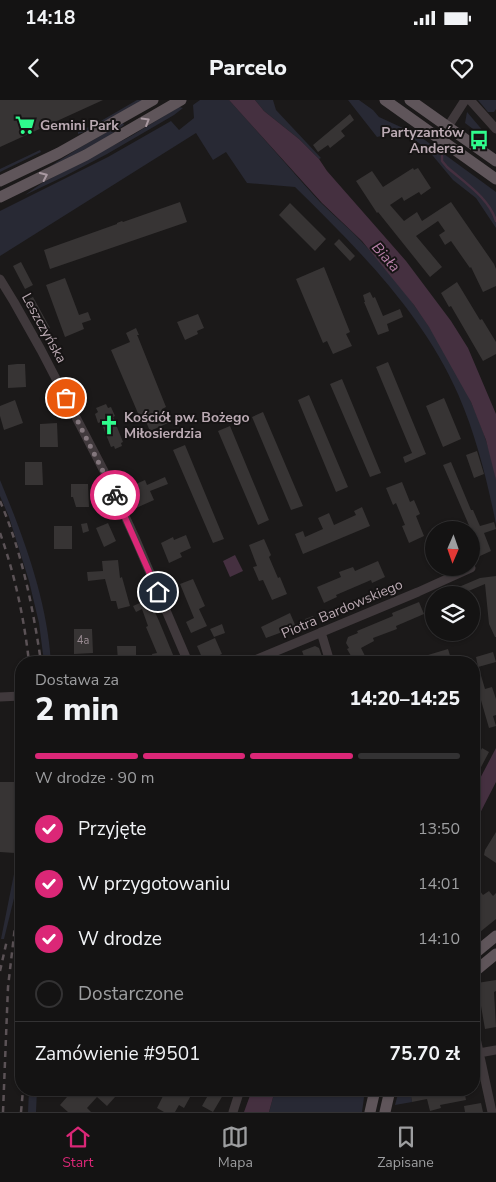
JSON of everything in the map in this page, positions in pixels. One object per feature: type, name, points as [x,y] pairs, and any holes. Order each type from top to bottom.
[{"type":"main road","points":[[0,181],[66,149],[153,100]]},
{"type":"main road","points":[[0,197],[94,150],[181,100]]},
{"type":"main road","points":[[385,100],[496,179]]},
{"type":"main road","points":[[410,100],[496,161]]},
{"type":"main road","points":[[480,949],[496,936]]},
{"type":"main road","points":[[480,967],[496,954]]},
{"type":"main road","points":[[370,1112],[373,1096]]},
{"type":"main road","points":[[385,1112],[389,1096]]},
{"type":"street","points":[[440,139],[466,100]]},
{"type":"street","points":[[470,100],[492,117],[496,129]]},
{"type":"street","name":"Leszczyńska","points":[[0,279],[41,350],[105,473],[185,656]]},
{"type":"street","name":"Piotra Bardowskiego","points":[[264,656],[453,576]]},
{"type":"street","points":[[321,632],[328,656]]},
{"type":"street","points":[[0,697],[15,696]]},
{"type":"street","points":[[480,1053],[496,1050]]},
{"type":"street","points":[[480,1058],[492,1112]]},
{"type":"street","points":[[233,1112],[238,1096]]},
{"type":"shaded area","points":[[137,100],[144,100],[96,128],[78,134],[78,131],[94,125]]},
{"type":"shaded area","points":[[200,100],[229,100],[320,202],[383,265],[425,321],[445,351],[477,415],[496,479],[496,524],[480,458],[458,394],[443,364],[407,309],[342,234],[295,187],[247,183],[226,152],[213,160],[196,133],[0,256],[0,211],[108,157],[171,121],[179,130],[194,118],[193,105]]},
{"type":"shaded area","points":[[255,100],[273,100],[276,110],[321,158],[319,159],[299,139],[264,111]]},
{"type":"shaded area","points":[[348,100],[359,100],[379,117],[418,135],[496,192],[496,228],[476,198],[453,180],[428,150],[407,134],[389,134],[377,137]]},
{"type":"shaded area","points":[[478,100],[496,100],[496,109],[494,112],[488,112]]},
{"type":"shaded area","points":[[179,107],[183,108],[107,154],[25,195],[42,183],[131,136]]},
{"type":"shaded area","points":[[467,112],[484,132],[481,135],[465,123]]},
{"type":"shaded area","points":[[123,123],[124,125],[99,143],[49,167],[79,148]]},
{"type":"shaded area","points":[[40,150],[41,152],[0,172],[0,169]]},
{"type":"shaded area","points":[[0,480],[18,524],[33,569],[45,616],[50,656],[43,656],[39,623],[29,581],[9,517],[0,496]]},
{"type":"shaded area","points":[[15,869],[15,894],[4,939],[1,939]]},
{"type":"shaded area","points":[[29,1096],[37,1096],[36,1112],[28,1112]]},
{"type":"shaded area","points":[[273,1096],[364,1096],[362,1112],[269,1112]]},
{"type":"shaded area","points":[[397,1096],[411,1096],[412,1102],[395,1105]]},
{"type":"water","name":"Biała","points":[[229,100],[255,100],[264,111],[299,139],[319,159],[327,171],[406,261],[451,321],[468,348],[496,414],[496,480],[486,440],[471,402],[429,327],[414,305],[362,241],[322,203]]},
{"type":"water","points":[[235,555],[243,571],[230,577],[223,561]]},
{"type":"water","points":[[496,748],[496,782],[480,813],[480,779]]},
{"type":"water","points":[[250,1096],[273,1096],[269,1112],[244,1112]]},
{"type":"building","name":"Gemini Park","points":[[0,100],[103,100],[0,147]]},
{"type":"building","points":[[350,114],[354,120],[341,131],[345,136],[330,148],[328,145],[318,152],[313,145]]},
{"type":"building","points":[[413,168],[414,170],[418,168],[431,188],[421,195],[419,192],[404,201],[402,197],[390,205],[404,221],[417,212],[422,221],[451,202],[494,264],[496,269],[496,286],[483,292],[471,267],[451,241],[445,245],[439,235],[445,231],[438,221],[416,236],[442,267],[430,277],[377,213],[356,181],[372,171],[383,187]]},
{"type":"building","points":[[180,202],[187,222],[50,269],[44,250]]},
{"type":"building","points":[[290,203],[326,239],[315,251],[279,215]]},
{"type":"building","points":[[339,239],[355,256],[350,261],[334,244]]},
{"type":"building","points":[[21,262],[33,285],[25,289],[13,266]]},
{"type":"building","points":[[324,267],[350,332],[346,334],[352,346],[333,354],[327,341],[323,343],[296,279]]},
{"type":"building","points":[[65,278],[79,315],[88,312],[91,320],[82,323],[84,329],[65,337],[46,285]]},
{"type":"building","points":[[457,282],[496,342],[496,354],[483,361],[451,306],[449,307],[441,293]]},
{"type":"building","points":[[370,292],[373,298],[375,297],[383,316],[400,309],[403,317],[387,324],[389,331],[378,335],[364,302],[363,295]]},
{"type":"building","points":[[33,297],[50,328],[41,333],[25,301]]},
{"type":"building","points":[[198,314],[204,328],[197,331],[198,334],[185,340],[177,322]]},
{"type":"building","points":[[136,328],[139,335],[137,335],[166,407],[162,409],[168,423],[150,431],[144,417],[140,418],[111,350],[130,342],[126,333]]},
{"type":"building","points":[[388,362],[426,454],[405,463],[403,457],[412,453],[376,367]]},
{"type":"building","points":[[25,364],[26,387],[8,388],[8,365]]},
{"type":"building","points":[[342,379],[381,473],[370,477],[330,384]]},
{"type":"building","points":[[309,395],[348,487],[336,492],[298,400]]},
{"type":"building","points":[[444,398],[461,439],[443,447],[426,406]]},
{"type":"building","points":[[15,400],[23,423],[4,430],[0,416],[0,406]]},
{"type":"building","name":"Kościół pw. Bożego Miłosierdzia","points":[[106,404],[108,408],[111,407],[123,442],[121,443],[122,446],[115,449],[114,446],[111,447],[101,422],[98,423],[95,414],[98,412],[96,408]]},
{"type":"building","points":[[263,412],[303,506],[291,510],[252,417]]},
{"type":"building","points":[[57,423],[58,447],[40,447],[40,424]]},
{"type":"building","points":[[230,426],[269,520],[258,525],[218,431]]},
{"type":"building","points":[[185,445],[224,539],[213,543],[173,450]]},
{"type":"building","points":[[477,451],[484,474],[474,478],[466,455]]},
{"type":"building","points":[[25,462],[42,462],[43,485],[25,485]]},
{"type":"building","points":[[451,462],[471,510],[473,510],[478,521],[467,521],[443,465]]},
{"type":"building","points":[[165,477],[168,484],[150,491],[154,500],[136,508],[127,488],[145,480],[147,485]]},
{"type":"building","points":[[402,482],[410,502],[414,500],[420,514],[416,516],[424,536],[409,543],[402,526],[405,525],[396,503],[393,505],[386,488]]},
{"type":"building","points":[[71,484],[88,484],[89,507],[76,507],[73,497],[71,497]]},
{"type":"building","points":[[362,507],[370,526],[303,554],[295,534],[303,531],[305,537],[323,529],[318,518],[329,513],[334,525],[356,515],[354,511]]},
{"type":"building","points":[[494,522],[496,529],[484,533],[491,551],[480,556],[480,526]]},
{"type":"building","points":[[87,523],[89,531],[83,533],[81,524]]},
{"type":"building","points":[[108,523],[116,541],[104,547],[96,528]]},
{"type":"building","points":[[54,526],[72,526],[72,549],[54,549]]},
{"type":"building","points":[[186,535],[191,548],[180,553],[182,557],[169,563],[161,543],[173,537],[174,540]]},
{"type":"building","points":[[264,539],[271,555],[269,557],[287,594],[272,600],[263,580],[259,581],[253,567],[257,566],[249,545]]},
{"type":"building","points":[[118,560],[120,578],[122,577],[130,606],[118,609],[116,601],[111,601],[105,579],[88,581],[87,572],[103,571],[102,561]]},
{"type":"building","points":[[378,561],[385,577],[372,583],[371,580],[336,595],[337,597],[324,603],[317,587],[341,577],[339,572],[353,567],[355,571]]},
{"type":"building","points":[[496,576],[496,637],[489,624],[485,584],[480,586],[461,586],[480,578]]},
{"type":"building","points":[[193,579],[205,606],[199,609],[207,626],[191,633],[186,622],[194,618],[180,584]]},
{"type":"building","points":[[149,599],[174,656],[152,656],[152,654],[157,653],[146,627],[148,626],[142,609],[136,612],[133,606]]},
{"type":"building","points":[[419,602],[424,614],[396,626],[397,629],[373,638],[374,641],[361,648],[365,656],[351,656],[346,643],[348,637],[358,633],[357,631],[393,616],[392,613]]},
{"type":"building","points":[[290,613],[296,627],[266,638],[261,627]]},
{"type":"building","points":[[313,616],[317,625],[309,628],[305,619]]},
{"type":"building","points":[[222,624],[225,633],[214,637],[210,629]]},
{"type":"building","points":[[74,629],[92,629],[93,653],[74,654]]},
{"type":"building","points":[[215,638],[222,654],[218,656],[201,656],[197,646]]},
{"type":"building","points":[[117,646],[136,646],[136,656],[118,656]]},
{"type":"building","points":[[315,646],[319,648],[322,656],[304,656],[302,651]]},
{"type":"building","points":[[448,649],[450,656],[425,656]]},
{"type":"building","points":[[493,652],[496,662],[480,666],[479,656]]},
{"type":"building","points":[[480,672],[485,689],[492,687],[496,699],[496,715],[493,716],[496,726],[489,728],[480,697]]},
{"type":"building","points":[[482,748],[489,752],[480,769],[480,752]]},
{"type":"building","points":[[0,782],[15,782],[15,853],[0,852]]},
{"type":"building","points":[[496,832],[496,863],[484,855]]},
{"type":"building","points":[[480,891],[483,895],[489,891],[493,896],[496,893],[496,919],[480,932]]},
{"type":"building","points":[[496,980],[496,991],[494,992],[496,1027],[485,1029],[480,1000],[480,983]]},
{"type":"building","points":[[68,1096],[115,1097],[107,1106],[97,1097],[87,1108],[91,1112],[68,1112],[60,1105]]},
{"type":"building","points":[[163,1096],[191,1096],[184,1108],[179,1105],[175,1112],[164,1112],[157,1108]]},
{"type":"building","points":[[208,1096],[222,1096],[213,1112],[202,1106]]},
{"type":"building","points":[[411,1096],[465,1096],[466,1100],[440,1105],[441,1108],[430,1111],[427,1099],[412,1102]]},
{"type":"building","points":[[481,1103],[483,1112],[465,1112],[464,1106]]},
{"type":"waterway","points":[[442,156],[442,161],[447,167],[469,185],[488,205],[496,221]]},
{"type":"railway","points":[[0,501],[21,560],[40,656]]},
{"type":"railway","points":[[0,533],[18,597],[28,656]]},
{"type":"railway","points":[[3,1112],[8,987],[15,927]]},
{"type":"railway","points":[[0,971],[7,940]]},
{"type":"railway","points":[[21,1112],[22,1096]]},
{"type":"way so far","points":[[66,398],[115,495]]},
{"type":"place","name":"Gemini Park","points":[[25,125]]},
{"type":"place","name":"Partyzantów Andersa","points":[[479,140]]},
{"type":"place","name":"Kościół pw. Bożego Miłosierdzia","points":[[109,425]]},
{"type":"route","points":[[115,495],[158,592]]}]
